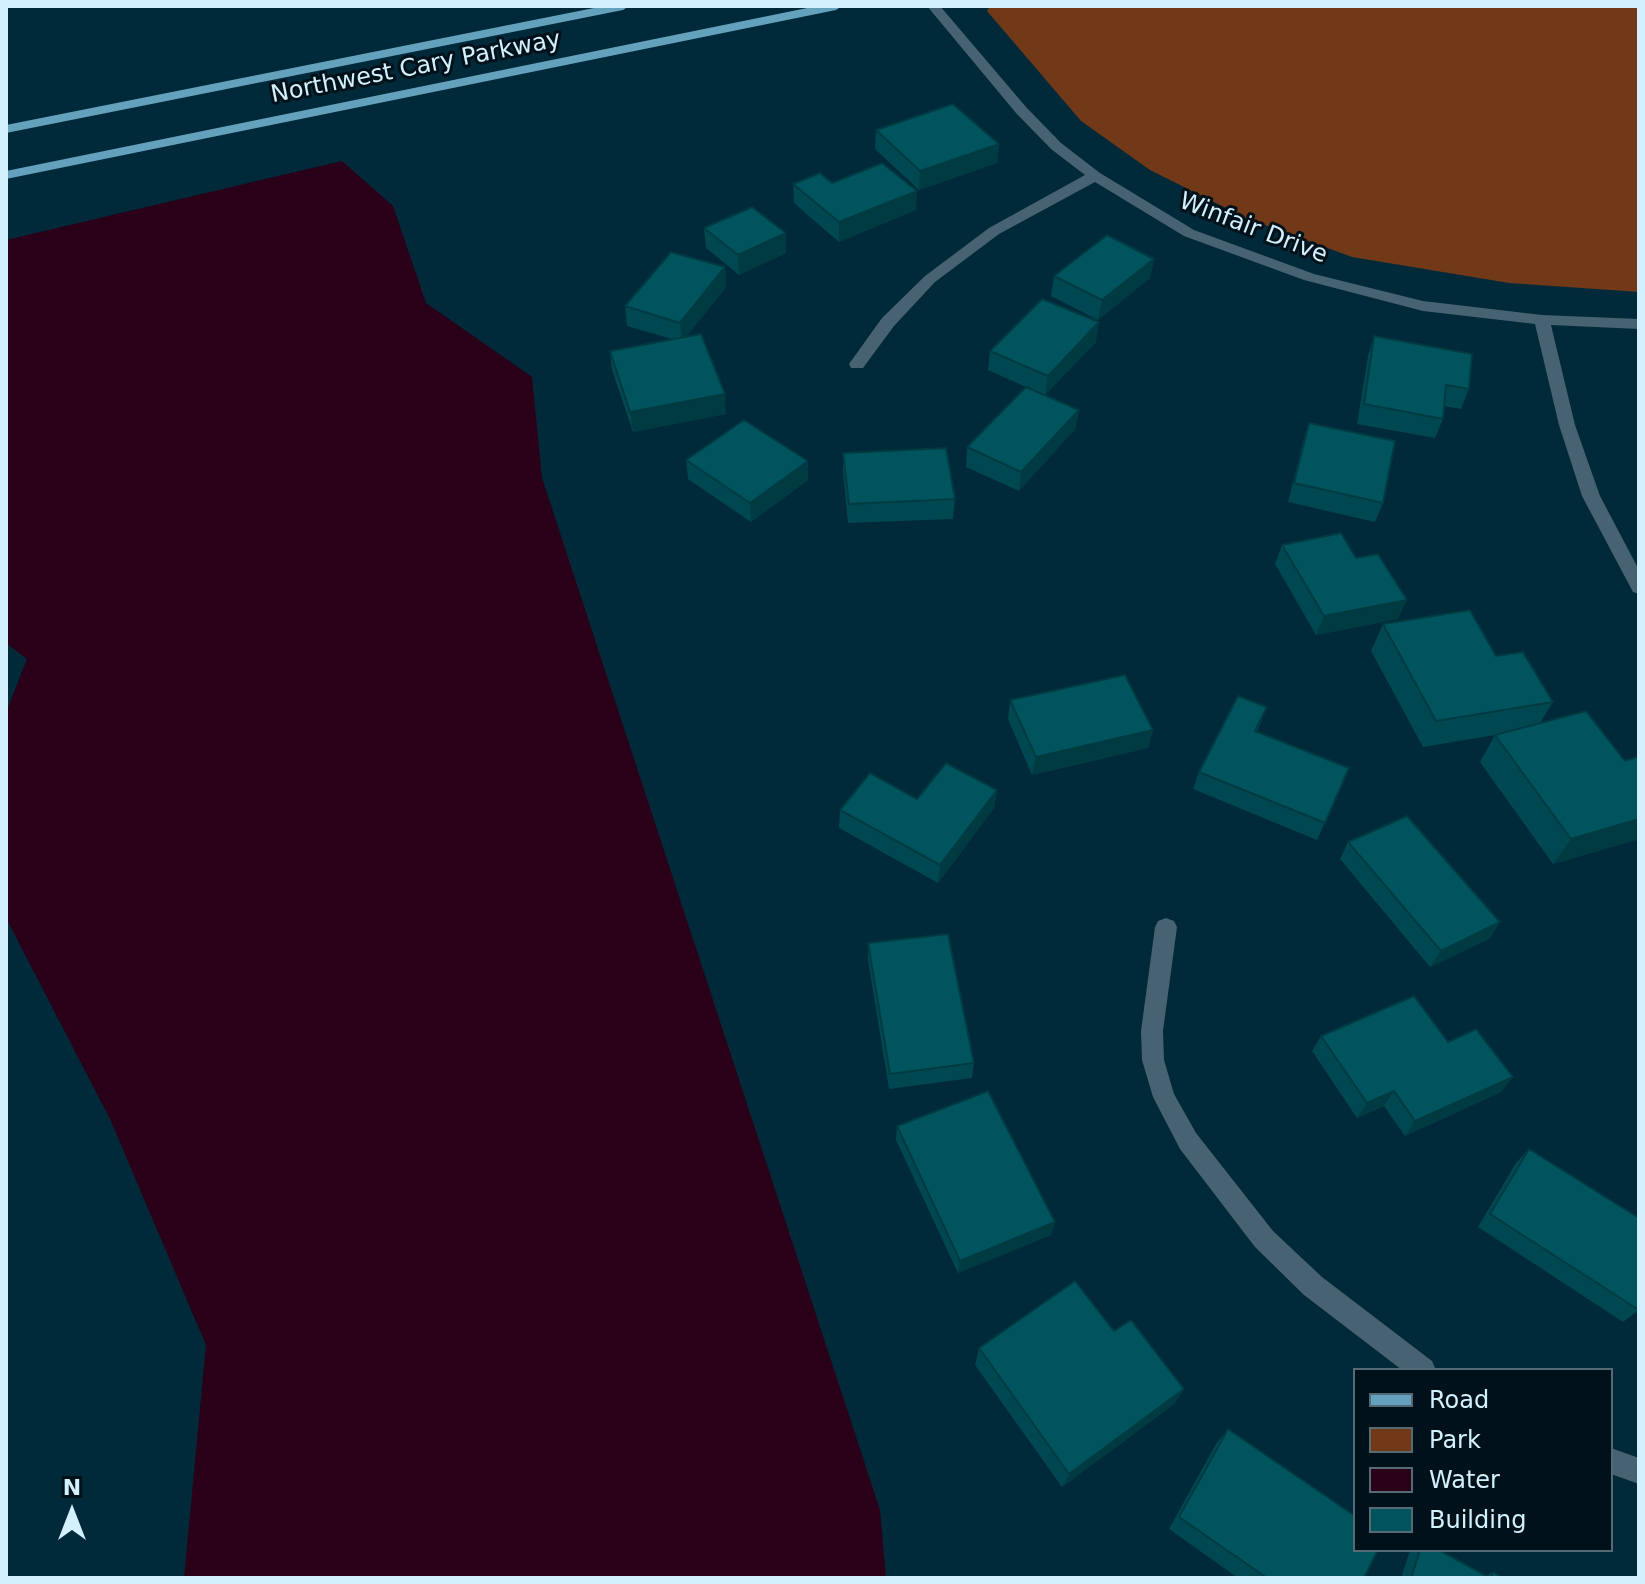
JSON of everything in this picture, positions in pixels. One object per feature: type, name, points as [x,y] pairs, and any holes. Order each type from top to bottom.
[{"type":"main road","name":"Northwest Cary Parkway","points":[[6,129],[623,6]]},
{"type":"main road","name":"Northwest Cary Parkway","points":[[6,175],[836,6]]},
{"type":"street","name":"Winfair Drive","points":[[933,6],[1021,110],[1056,146],[1095,176],[1189,233],[1309,277],[1423,306],[1542,320],[1639,324]]},
{"type":"street","points":[[857,364],[888,322],[930,279],[994,231],[1095,176]]},
{"type":"street","points":[[1542,320],[1567,425],[1591,496],[1639,587]]},
{"type":"street","points":[[1166,927],[1152,1031],[1153,1060],[1164,1097],[1188,1141],[1264,1239],[1313,1286],[1420,1368]]},
{"type":"street","points":[[1613,1462],[1639,1471]]},
{"type":"green space","points":[[990,6],[1639,6],[1639,292],[1509,283],[1352,257],[1246,218],[1150,170],[1081,121],[987,11]]},
{"type":"water","points":[[342,161],[393,206],[426,303],[532,377],[542,478],[880,1510],[886,1578],[184,1578],[206,1345],[110,1119],[6,918],[6,713],[27,659],[6,643],[6,240]]},
{"type":"building","points":[[953,104],[999,144],[920,171],[876,130]]},
{"type":"building","points":[[882,163],[917,191],[839,222],[793,184],[820,173],[832,183]]},
{"type":"building","points":[[752,207],[786,233],[738,255],[704,228]]},
{"type":"building","points":[[1107,235],[1154,259],[1102,300],[1054,276]]},
{"type":"building","points":[[671,252],[725,267],[680,323],[625,306]]},
{"type":"building","points":[[1042,299],[1099,322],[1048,376],[990,351]]},
{"type":"building","points":[[701,334],[725,394],[630,412],[610,351]]},
{"type":"building","points":[[1374,336],[1472,354],[1469,389],[1446,385],[1443,419],[1364,404]]},
{"type":"building","points":[[1026,387],[1079,410],[1021,472],[967,447]]},
{"type":"building","points":[[744,420],[808,461],[750,503],[686,460]]},
{"type":"building","points":[[1309,423],[1395,441],[1383,503],[1294,483]]},
{"type":"building","points":[[946,448],[955,499],[849,504],[843,453]]},
{"type":"building","points":[[1341,533],[1356,558],[1378,554],[1407,600],[1324,616],[1282,545]]},
{"type":"building","points":[[1470,610],[1496,656],[1523,652],[1553,702],[1436,721],[1383,624]]},
{"type":"building","points":[[1125,675],[1153,730],[1036,757],[1010,700]]},
{"type":"building","points":[[1238,696],[1267,707],[1255,731],[1349,768],[1325,823],[1199,772]]},
{"type":"building","points":[[1586,711],[1625,761],[1639,756],[1639,819],[1571,839],[1495,735]]},
{"type":"building","points":[[946,763],[997,790],[940,865],[840,810],[870,773],[917,799]]},
{"type":"building","points":[[1407,816],[1500,922],[1441,951],[1348,842]]},
{"type":"building","points":[[948,934],[974,1063],[890,1074],[868,943]]},
{"type":"building","points":[[1414,996],[1448,1042],[1476,1029],[1513,1077],[1415,1121],[1394,1091],[1367,1103],[1321,1036]]},
{"type":"building","points":[[988,1091],[1055,1222],[960,1261],[897,1126]]},
{"type":"building","points":[[1529,1149],[1639,1218],[1639,1310],[1490,1214]]},
{"type":"building","points":[[1075,1281],[1114,1331],[1131,1320],[1184,1389],[1069,1474],[979,1348]]},
{"type":"building","points":[[1228,1429],[1353,1515],[1353,1552],[1377,1552],[1364,1578],[1267,1578],[1179,1517]]},
{"type":"building","points":[[1419,1552],[1443,1552],[1490,1578],[1411,1578]]}]
